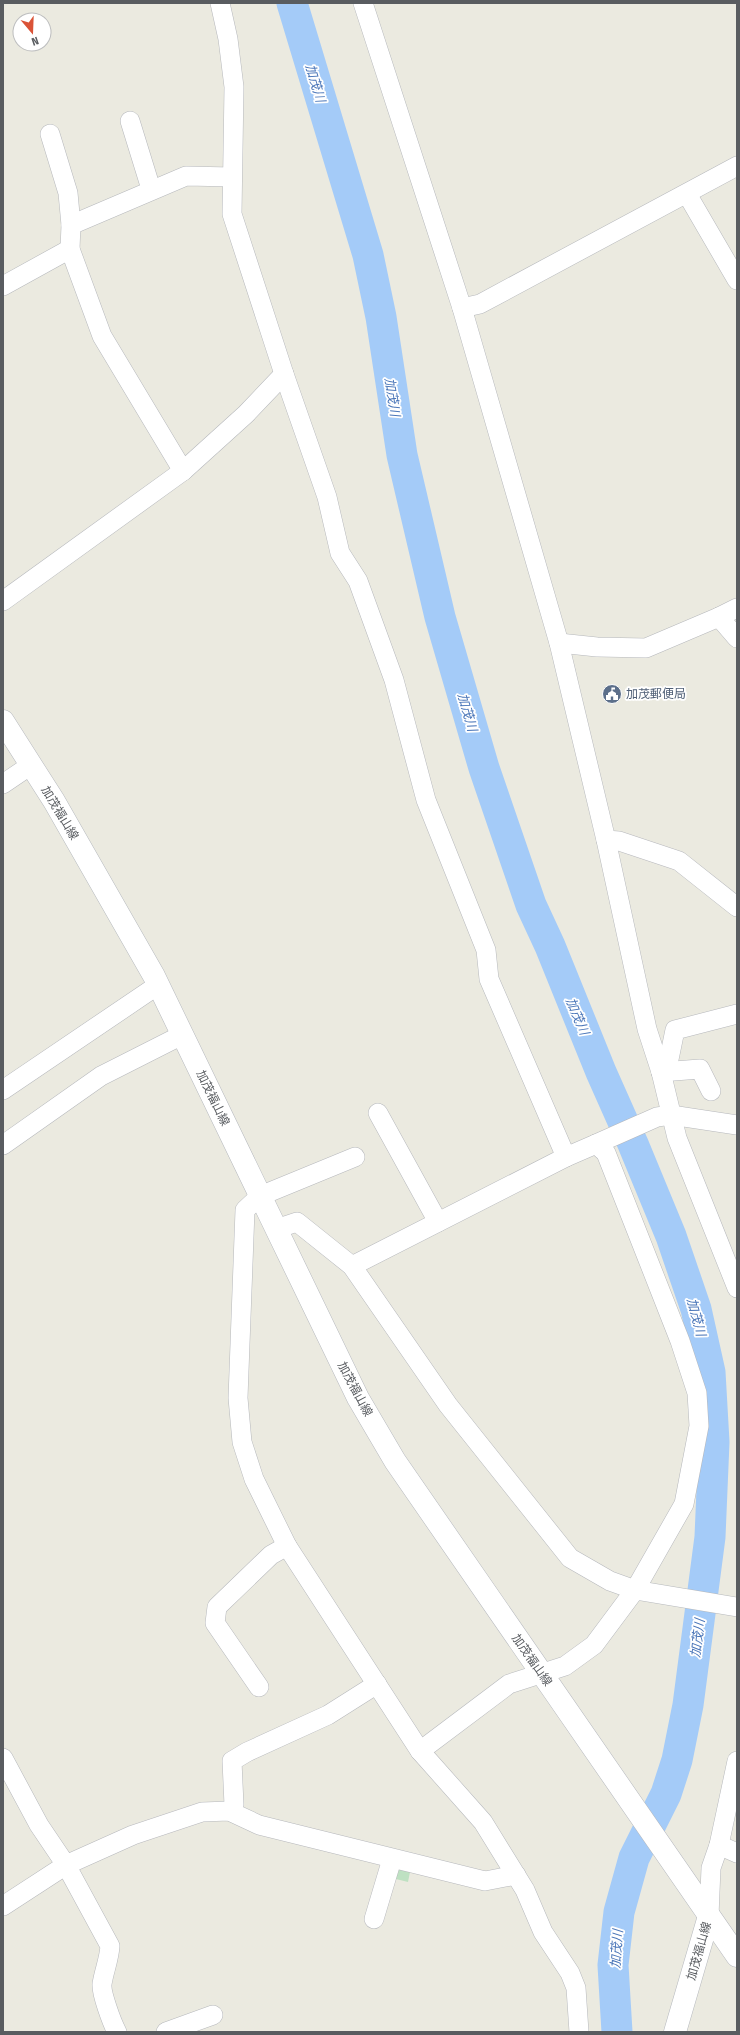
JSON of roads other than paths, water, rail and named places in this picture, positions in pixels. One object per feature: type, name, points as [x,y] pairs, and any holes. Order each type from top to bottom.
[{"type":"main road","name":"加茂福山線","points":[[3,721],[54,801],[158,985],[358,1398],[395,1462],[709,1916],[675,2032]]},
{"type":"main road","points":[[709,1916],[737,1956]]},
{"type":"street","points":[[220,3],[228,39],[234,87],[232,214],[284,374],[327,497],[340,553],[358,581],[394,680],[426,800],[486,950],[489,979],[566,1157]]},
{"type":"street","points":[[363,3],[462,308],[559,643],[606,840],[647,1029],[661,1072],[664,1116],[677,1138],[737,1288]]},
{"type":"street","points":[[130,121],[151,189]]},
{"type":"street","points":[[50,134],[68,193],[71,225],[70,249],[102,336],[184,471]]},
{"type":"street","points":[[462,308],[480,304],[737,166]]},
{"type":"street","points":[[71,225],[151,189],[186,176],[232,177]]},
{"type":"street","points":[[687,194],[737,280]]},
{"type":"street","points":[[3,286],[70,249]]},
{"type":"street","points":[[3,601],[184,471],[246,414],[284,374]]},
{"type":"street","points":[[559,643],[597,647],[646,648],[719,618],[737,608]]},
{"type":"street","points":[[719,618],[737,638]]},
{"type":"street","points":[[3,784],[31,765]]},
{"type":"street","points":[[606,840],[619,841],[679,861],[737,907]]},
{"type":"street","points":[[3,1090],[158,985]]},
{"type":"street","points":[[661,1072],[668,1064],[675,1030],[737,1014]]},
{"type":"street","points":[[3,1145],[101,1076],[182,1035]]},
{"type":"street","points":[[661,1072],[700,1068],[712,1091]]},
{"type":"street","points":[[378,1113],[438,1222]]},
{"type":"street","points":[[352,1266],[566,1157],[664,1116],[737,1125]]},
{"type":"street","points":[[420,1751],[509,1684],[565,1666],[594,1645],[635,1590],[684,1504],[699,1426],[697,1393],[680,1342],[606,1153],[599,1142]]},
{"type":"street","points":[[355,1157],[260,1196],[245,1210],[238,1398],[242,1442],[254,1479],[288,1546],[420,1751],[483,1822],[525,1890],[543,1932],[570,1973],[576,1988],[579,2032]]},
{"type":"street","points":[[276,1229],[297,1222],[352,1266],[448,1405],[570,1558],[610,1581],[635,1590],[736,1607]]},
{"type":"street","points":[[259,1687],[215,1623],[217,1607],[271,1555],[288,1546]]},
{"type":"street","points":[[229,1811],[234,1805],[232,1761],[247,1752],[328,1715],[377,1684]]},
{"type":"street","points":[[3,1758],[40,1825],[66,1865],[110,1946],[109,1961],[102,1985],[111,2021],[117,2032]]},
{"type":"street","points":[[709,1916],[711,1868],[719,1845],[737,1761]]},
{"type":"street","points":[[3,1906],[66,1865],[133,1835],[202,1812],[229,1811],[259,1825],[486,1881],[516,1875]]},
{"type":"street","points":[[719,1845],[737,1853]]},
{"type":"street","points":[[374,1919],[392,1859]]},
{"type":"street","points":[[166,2032],[213,2015]]},
{"type":"waterway","name":"加茂川","points":[[292,3],[368,255],[381,317],[402,455],[440,617],[484,768],[531,905],[550,946],[601,1072],[671,1236],[696,1309],[710,1372],[714,1442],[710,1537],[688,1705],[677,1760],[666,1794],[634,1858],[619,1912],[613,1965],[617,2032]]},
{"type":"place","name":"加茂郵便局","points":[[612,694]]}]
